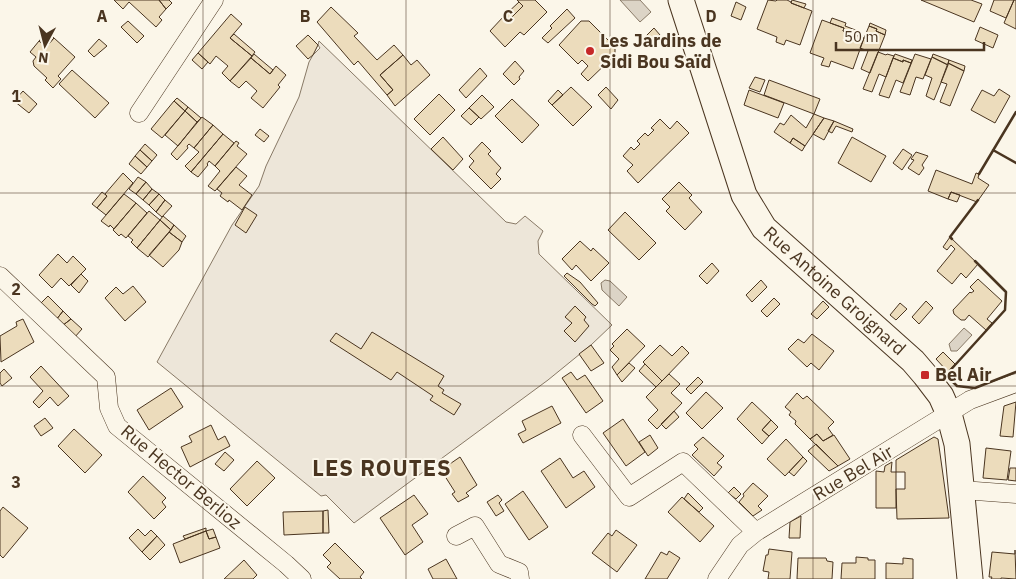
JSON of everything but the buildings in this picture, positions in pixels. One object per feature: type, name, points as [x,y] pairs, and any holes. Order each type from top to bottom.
[{"type":"main road","name":"Rue Antoine Groignard","points":[[681,0],[744,195],[764,228],[913,361],[941,396],[949,414],[957,444],[970,579]]},
{"type":"street","points":[[139,113],[214,0]]},
{"type":"street","name":"Rue Hector Berlioz","points":[[0,276],[106,376],[109,408],[117,426],[302,579]]},
{"type":"street","name":"Rue Bel Air","points":[[717,579],[740,545],[756,532],[970,400],[1016,383]]},
{"type":"street","points":[[582,435],[629,498],[683,462],[756,532]]},
{"type":"street","points":[[962,490],[1016,494]]},
{"type":"street","points":[[456,536],[475,526],[499,564],[519,572],[520,579]]},
{"type":"shaded area","points":[[620,0],[640,0],[651,12],[640,22]]},
{"type":"shaded area","points":[[319,41],[506,222],[516,224],[525,216],[543,231],[538,241],[539,254],[612,325],[548,380],[354,523],[326,495],[321,496],[157,362],[232,225],[259,186],[266,166],[299,97],[309,62],[320,48],[318,45]]},
{"type":"shaded area","points":[[605,280],[610,281],[627,297],[619,306],[602,290],[601,283]]},
{"type":"shaded area","points":[[964,328],[972,335],[957,351],[951,351],[949,344]]},
{"type":"wall","points":[[979,174],[1016,112]]},
{"type":"wall","points":[[993,150],[1016,163]]},
{"type":"wall","points":[[952,239],[950,237],[978,200]]},
{"type":"wall","points":[[975,261],[1006,292],[1005,310],[946,375],[957,386],[975,388],[1016,372]]},
{"type":"place","name":"Les Jardins de Sidi Bou Saïd","points":[[590,51]]},
{"type":"place","name":"Bel Air","points":[[925,375]]},
{"type":"district","name":"LES ROUTES","points":[[382,468]]}]
